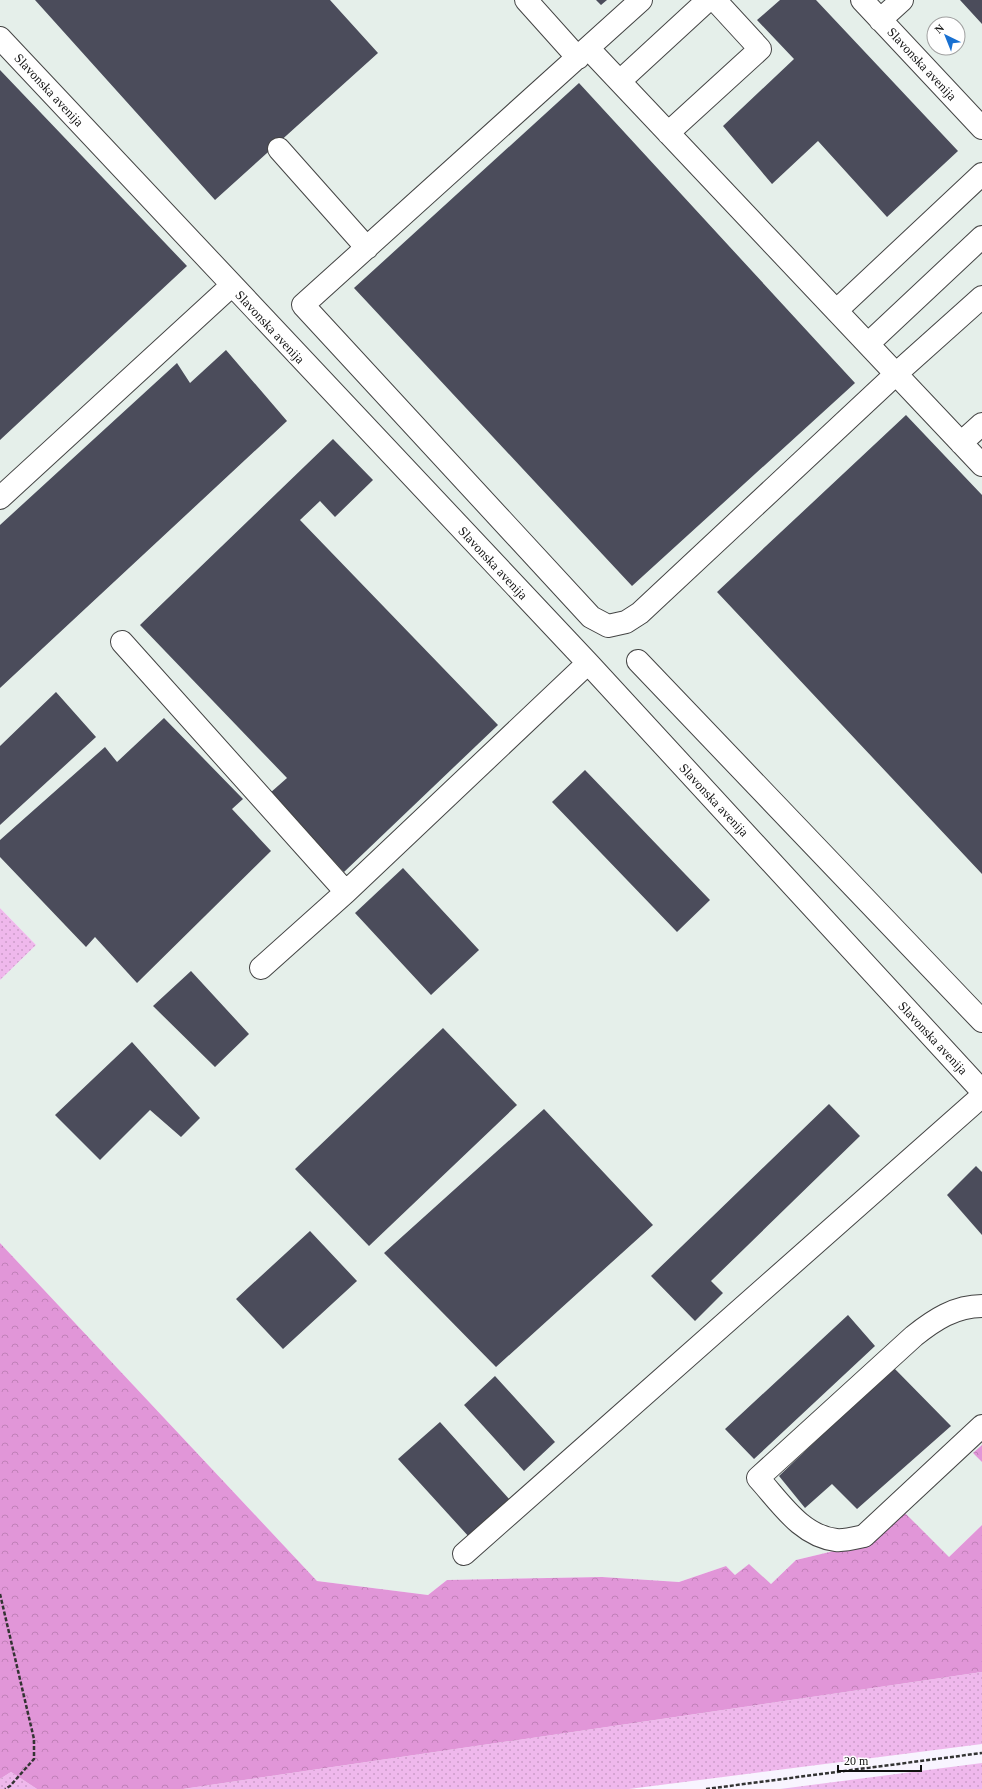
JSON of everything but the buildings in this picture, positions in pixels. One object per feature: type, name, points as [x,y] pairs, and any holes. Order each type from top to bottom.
[{"type":"street","points":[[526,0],[583,53],[620,82],[869,343],[982,465]]},
{"type":"street","points":[[641,0],[303,305],[591,617],[608,626],[626,622],[640,613],[897,373],[982,297]]},
{"type":"street","points":[[620,82],[708,0]]},
{"type":"street","points":[[668,133],[760,49],[715,0]]},
{"type":"street","name":"Slavonska avenija","points":[[862,0],[982,128]]},
{"type":"street","points":[[880,20],[902,0]]},
{"type":"street","name":"Slavonska avenija","points":[[0,38],[231,286],[588,663],[982,1091]]},
{"type":"street","points":[[279,149],[367,248]]},
{"type":"street","points":[[837,310],[982,174]]},
{"type":"street","points":[[869,343],[982,237]]},
{"type":"street","points":[[0,498],[231,286]]},
{"type":"street","points":[[961,443],[982,424]]},
{"type":"street","points":[[122,642],[346,892]]},
{"type":"street","points":[[638,661],[982,1021]]},
{"type":"street","points":[[261,968],[346,892],[588,663]]},
{"type":"street","points":[[464,1554],[982,1096]]},
{"type":"street","points":[[982,1306],[973,1306],[952,1312],[933,1321],[914,1336],[758,1478],[805,1529],[820,1536],[837,1541],[864,1536],[982,1426]]},
{"type":"path","points":[[0,1594],[34,1739],[34,1759],[10,1786],[4,1789]]},
{"type":"path","points":[[706,1789],[982,1753]]},
{"type":"shaded area","points":[[0,0],[982,0],[982,1445],[973,1453],[982,1462],[982,1525],[949,1557],[863,1544],[796,1560],[771,1584],[735,1575],[726,1566],[679,1582],[602,1577],[447,1580],[428,1595],[317,1581],[0,1243],[0,980],[36,945],[0,908]]},
{"type":"shaded area","points":[[0,908],[36,945],[0,980]]},
{"type":"shaded area","points":[[982,1672],[982,1744],[629,1789],[183,1789]]},
{"type":"shaded area","points":[[982,1763],[982,1789],[780,1789]]},
{"type":"shaded area","points":[[11,1772],[37,1789],[0,1789],[0,1779]]},
{"type":"green space","points":[[0,1243],[317,1581],[428,1595],[447,1580],[602,1577],[679,1582],[726,1566],[735,1575],[749,1564],[771,1584],[796,1560],[863,1544],[905,1513],[949,1557],[982,1525],[982,1672],[183,1789],[37,1789],[11,1772],[0,1779]]},
{"type":"green space","points":[[982,1445],[982,1462],[973,1453]]}]
